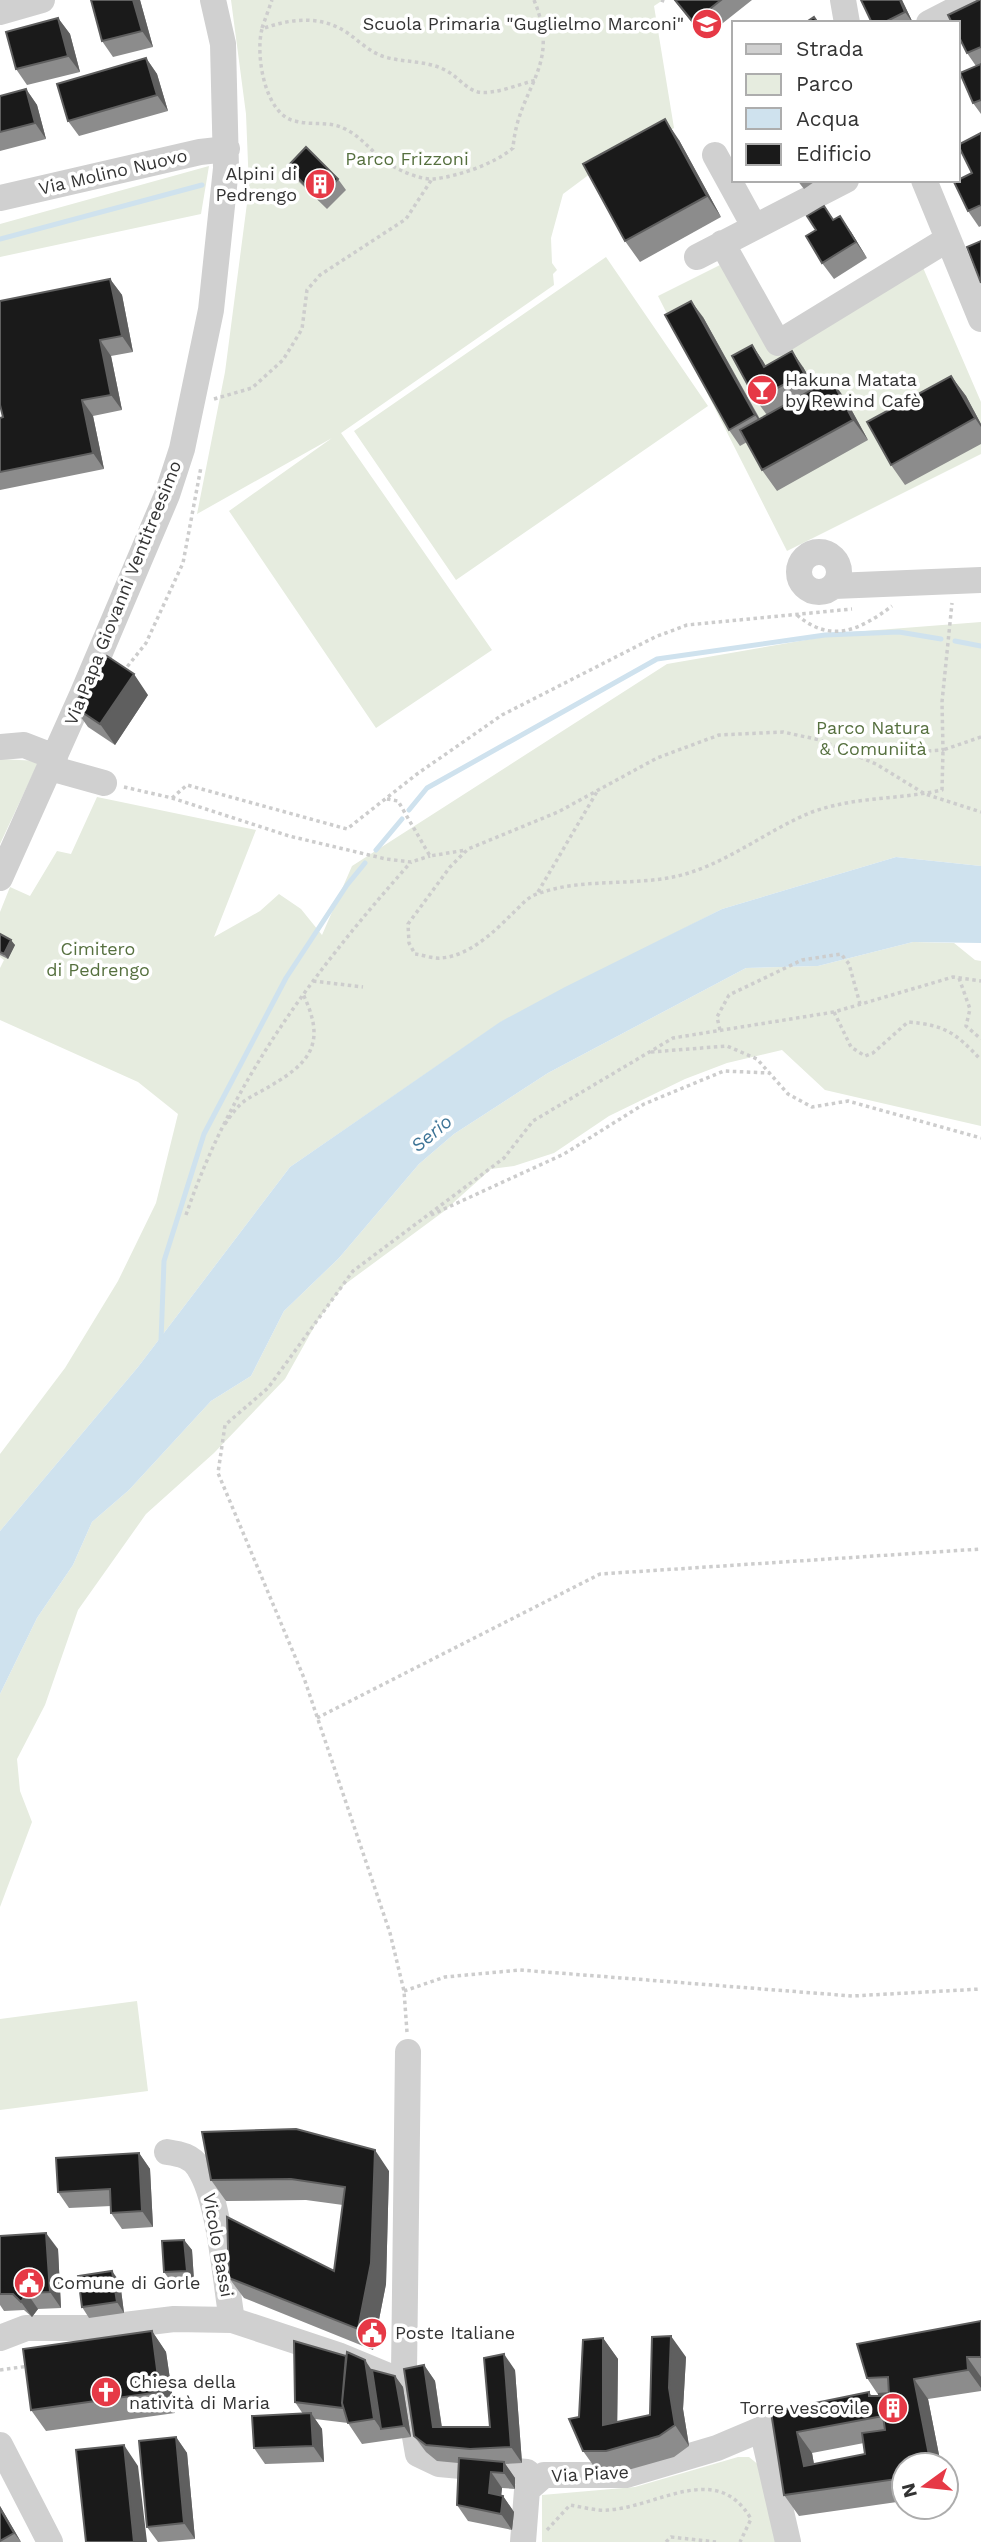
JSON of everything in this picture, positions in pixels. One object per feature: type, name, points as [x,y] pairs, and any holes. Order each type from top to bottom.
[{"type":"street","points":[[0,12],[43,0]]},
{"type":"street","name":"Via Papa Giovanni Ventitreesimo","points":[[0,878],[167,495],[182,449],[211,310],[228,149],[223,44],[213,0]]},
{"type":"street","points":[[843,0],[847,21]]},
{"type":"street","points":[[933,21],[974,0]]},
{"type":"street","name":"Via Molino Nuovo","points":[[0,198],[200,152],[228,149]]},
{"type":"street","points":[[715,155],[754,226]]},
{"type":"street","points":[[697,257],[842,182]]},
{"type":"street","points":[[925,182],[981,319]]},
{"type":"street","points":[[722,243],[778,343],[948,239]]},
{"type":"street","points":[[834,586],[981,580]]},
{"type":"street","points":[[0,747],[24,745],[52,762],[104,783]]},
{"type":"street","name":"Via Piave","points":[[408,2058],[404,2373],[418,2454],[439,2464],[527,2472],[536,2480],[544,2475],[626,2475],[718,2448],[762,2429],[830,2413]]},
{"type":"street","name":"Vicolo Bassi","points":[[167,2152],[184,2154],[198,2166],[209,2190],[232,2320]]},
{"type":"street","points":[[0,2338],[26,2328],[100,2328],[174,2319],[232,2320],[338,2356],[408,2384]]},
{"type":"street","points":[[762,2429],[788,2542]]},
{"type":"street","points":[[0,2445],[50,2542]]},
{"type":"street","points":[[523,2542],[527,2490],[536,2480]]},
{"type":"path","points":[[272,0],[258,44],[261,65],[278,113],[297,122],[335,124],[350,131],[386,163],[432,180],[477,167],[513,148],[517,119],[536,80],[545,42],[544,24],[534,0]]},
{"type":"path","points":[[661,0],[667,2]]},
{"type":"path","points":[[262,29],[278,23],[307,20],[332,23],[366,48],[385,57],[429,63],[481,92],[536,80]]},
{"type":"path","points":[[214,399],[252,388],[284,360],[302,329],[307,290],[320,275],[406,219],[432,180]]},
{"type":"path","points":[[940,602],[962,600]]},
{"type":"path","points":[[468,849],[450,867],[408,924],[409,943],[415,954],[441,958],[470,948],[537,894],[561,886],[675,877],[710,865],[813,812],[872,797],[925,794],[942,790],[942,702],[952,601]]},
{"type":"path","points":[[878,607],[904,605]]},
{"type":"path","points":[[796,614],[813,629],[843,632],[872,622],[892,606]]},
{"type":"path","points":[[172,798],[187,785],[347,829],[502,715],[655,637],[687,625],[864,608]]},
{"type":"path","points":[[104,783],[172,798],[307,841],[411,862],[468,849],[510,834],[657,758],[719,735],[783,732],[820,740],[856,756],[925,794],[981,812]]},
{"type":"path","points":[[856,756],[943,750],[981,737]]},
{"type":"path","points":[[537,894],[598,789]]},
{"type":"path","points":[[386,799],[398,801],[430,856]]},
{"type":"path","points":[[186,1215],[219,1131],[252,1069],[312,981],[411,862]]},
{"type":"path","points":[[720,1030],[717,1017],[729,995],[802,961],[842,954],[849,964],[860,1004]]},
{"type":"path","points":[[959,978],[970,1009],[966,1026],[981,1039]]},
{"type":"path","points":[[408,2058],[404,1991],[390,1933],[317,1718],[218,1472],[225,1425],[268,1388],[352,1271],[504,1158],[533,1121],[649,1052],[673,1038],[834,1012],[959,978],[981,981]]},
{"type":"path","points":[[312,981],[363,987]]},
{"type":"path","points":[[219,1131],[242,1103],[282,1078],[310,1053],[317,1034],[314,1017],[303,994]]},
{"type":"path","points":[[834,1012],[851,1047],[864,1056],[873,1053],[908,1022],[934,1024],[958,1036],[981,1060]]},
{"type":"path","points":[[649,1052],[727,1046],[757,1059],[788,1094],[812,1107],[848,1101],[981,1138]]},
{"type":"path","points":[[422,1219],[564,1154],[644,1104],[724,1071],[769,1073]]},
{"type":"path","points":[[317,1718],[600,1574],[981,1549]]},
{"type":"path","points":[[404,1991],[445,1977],[520,1970],[852,1996],[981,1989]]},
{"type":"path","points":[[0,2370],[41,2364]]},
{"type":"path","points":[[547,2542],[547,2529],[570,2505],[606,2510],[648,2503],[680,2491],[721,2490],[741,2501],[751,2519],[740,2542]]},
{"type":"path","points":[[666,2542],[671,2537],[716,2542]]},
{"type":"green space","name":"Parco Frizzoni","points":[[231,0],[663,0],[654,6],[674,128],[606,162],[563,194],[551,238],[552,263],[557,270],[553,274],[554,285],[341,433],[492,650],[376,728],[229,511],[332,438],[197,514],[225,372],[249,188],[246,114]]},
{"type":"green space","points":[[209,166],[201,214],[0,257],[0,224]]},
{"type":"green space","points":[[606,257],[708,406],[456,580],[354,431]]},
{"type":"green space","points":[[736,257],[777,337],[921,263],[981,402],[981,454],[787,551],[658,296]]},
{"type":"green space","points":[[981,622],[981,866],[896,857],[722,909],[501,1022],[290,1167],[138,1367],[0,1531],[0,1454],[65,1368],[118,1281],[156,1203],[178,1114],[138,1082],[0,1020],[0,968],[4,960],[0,957],[0,912],[10,887],[30,896],[57,851],[71,854],[97,797],[256,830],[214,937],[260,911],[279,894],[301,909],[322,935],[352,866],[667,664],[852,632]]},
{"type":"green space","points":[[0,759],[39,761],[0,844]]},
{"type":"green space","points":[[913,942],[954,943],[975,960],[981,961],[981,1126],[825,1090],[782,1050],[727,1063],[685,1079],[609,1116],[554,1153],[514,1166],[491,1169],[443,1212],[344,1285],[318,1320],[285,1379],[214,1453],[146,1514],[78,1610],[45,1705],[17,1759],[20,1791],[32,1822],[0,1907],[0,1694],[37,1618],[73,1565],[92,1522],[129,1490],[211,1401],[251,1376],[284,1311],[339,1258],[419,1164],[454,1134],[548,1073],[746,968],[818,966]]},
{"type":"green space","points":[[137,2001],[148,2091],[0,2110],[0,2019]]},
{"type":"green space","points":[[738,2457],[749,2457],[765,2470],[777,2542],[542,2542],[542,2495],[635,2487]]},
{"type":"water","name":"Serio","points":[[896,857],[981,866],[981,943],[913,942],[818,966],[746,968],[548,1073],[454,1134],[419,1164],[339,1258],[284,1311],[251,1376],[211,1401],[129,1490],[92,1522],[73,1565],[37,1618],[0,1694],[0,1531],[138,1367],[290,1167],[500,1022],[565,987],[722,909]]},
{"type":"building","points":[[91,0],[133,0],[142,31],[102,41]]},
{"type":"building","points":[[675,0],[721,0],[693,22]]},
{"type":"building","points":[[861,0],[900,0],[905,12],[887,21],[871,21]]},
{"type":"building","points":[[981,0],[981,47],[967,53],[960,39],[960,21],[951,21],[948,15]]},
{"type":"building","points":[[58,18],[68,56],[16,69],[6,32]]},
{"type":"building","points":[[146,58],[157,95],[68,121],[57,84]]},
{"type":"building","points":[[981,64],[981,100],[973,103],[960,73]]},
{"type":"building","points":[[26,89],[35,123],[0,132],[0,96]]},
{"type":"building","points":[[665,119],[707,196],[625,241],[583,164]]},
{"type":"building","points":[[981,133],[981,205],[968,211],[954,182],[960,182],[960,179],[972,173],[960,144]]},
{"type":"building","name":"Alpini di Pedrengo","points":[[306,147],[338,179],[319,199],[287,167]]},
{"type":"building","points":[[824,206],[833,220],[840,216],[856,242],[822,263],[806,236],[816,230],[807,216]]},
{"type":"building","points":[[981,241],[981,283],[967,247]]},
{"type":"building","points":[[110,279],[122,336],[100,340],[111,395],[82,400],[93,453],[0,472],[0,418],[3,417],[0,405],[0,301]]},
{"type":"building","points":[[691,301],[755,415],[729,430],[665,315]]},
{"type":"building","points":[[752,345],[764,367],[792,351],[804,373],[756,400],[732,356]]},
{"type":"building","points":[[951,376],[975,418],[891,465],[867,422]]},
{"type":"building","points":[[831,379],[853,420],[762,470],[740,430]]},
{"type":"building","points":[[107,656],[134,674],[100,724],[73,706]]},
{"type":"building","points":[[0,934],[11,940],[4,954],[0,952]]},
{"type":"building","points":[[296,2129],[375,2150],[371,2263],[358,2329],[229,2278],[227,2217],[334,2271],[345,2187],[291,2179],[211,2180],[202,2132]]},
{"type":"building","points":[[139,2153],[142,2211],[111,2213],[110,2189],[58,2192],[56,2158]]},
{"type":"building","points":[[46,2233],[50,2292],[27,2293],[21,2302],[13,2294],[0,2294],[0,2236]]},
{"type":"building","points":[[184,2240],[187,2271],[164,2272],[162,2241]]},
{"type":"building","points":[[112,2271],[117,2302],[82,2307],[78,2276]]},
{"type":"building","points":[[981,2321],[981,2357],[967,2357],[968,2370],[914,2379],[928,2451],[890,2451],[890,2480],[784,2495],[771,2412],[869,2392],[869,2396],[889,2395],[888,2377],[867,2378],[857,2344]],"holes":[[[883,2416],[885,2430],[862,2433],[865,2454],[804,2466],[797,2432]]]},
{"type":"building","points":[[152,2331],[160,2392],[31,2410],[23,2349]]},
{"type":"building","points":[[671,2336],[669,2388],[675,2425],[659,2436],[606,2451],[583,2451],[569,2419],[579,2417],[583,2340],[603,2338],[603,2425],[650,2415],[652,2337]]},
{"type":"building","points":[[294,2341],[346,2356],[343,2408],[295,2402]]},
{"type":"building","points":[[347,2352],[365,2360],[374,2419],[348,2423],[342,2403]]},
{"type":"building","points":[[504,2354],[511,2447],[470,2449],[426,2445],[414,2436],[404,2369],[424,2365],[433,2427],[490,2427],[484,2358]]},
{"type":"building","points":[[372,2370],[395,2376],[404,2426],[381,2429]]},
{"type":"building","points":[[311,2413],[313,2446],[254,2448],[252,2416]]},
{"type":"building","points":[[176,2437],[184,2523],[147,2527],[139,2441]]},
{"type":"building","points":[[124,2445],[134,2542],[86,2542],[76,2450]]},
{"type":"building","points":[[459,2458],[504,2462],[504,2473],[491,2472],[489,2493],[503,2496],[501,2514],[457,2505]]},
{"type":"building","points":[[0,2509],[14,2533],[0,2541]]},
{"type":"waterway","points":[[0,239],[202,185]]},
{"type":"waterway","points":[[409,810],[427,788],[657,659],[825,635],[899,632],[941,639]]},
{"type":"waterway","points":[[955,641],[981,646]]},
{"type":"waterway","points":[[376,850],[402,819]]},
{"type":"waterway","points":[[161,1341],[164,1261],[204,1134],[286,978],[347,885],[365,863]]},
{"type":"place","name":"Scuola Primaria \"Guglielmo Marconi\"","points":[[707,24]]},
{"type":"place","name":"Alpini di Pedrengo","points":[[320,184]]},
{"type":"place","name":"Hakuna Matata by Rewind Cafè","points":[[762,390]]},
{"type":"place","name":"Comune di Gorle","points":[[29,2283]]},
{"type":"place","name":"Poste Italiane","points":[[372,2333]]},
{"type":"place","name":"Chiesa della natività di Maria","points":[[106,2392]]},
{"type":"place","name":"Torre vescovile","points":[[893,2408]]},
{"type":"park label","name":"Parco Natura & Comuniità","points":[[873,738]]},
{"type":"park label","name":"Cimitero di Pedrengo","points":[[98,960]]}]
